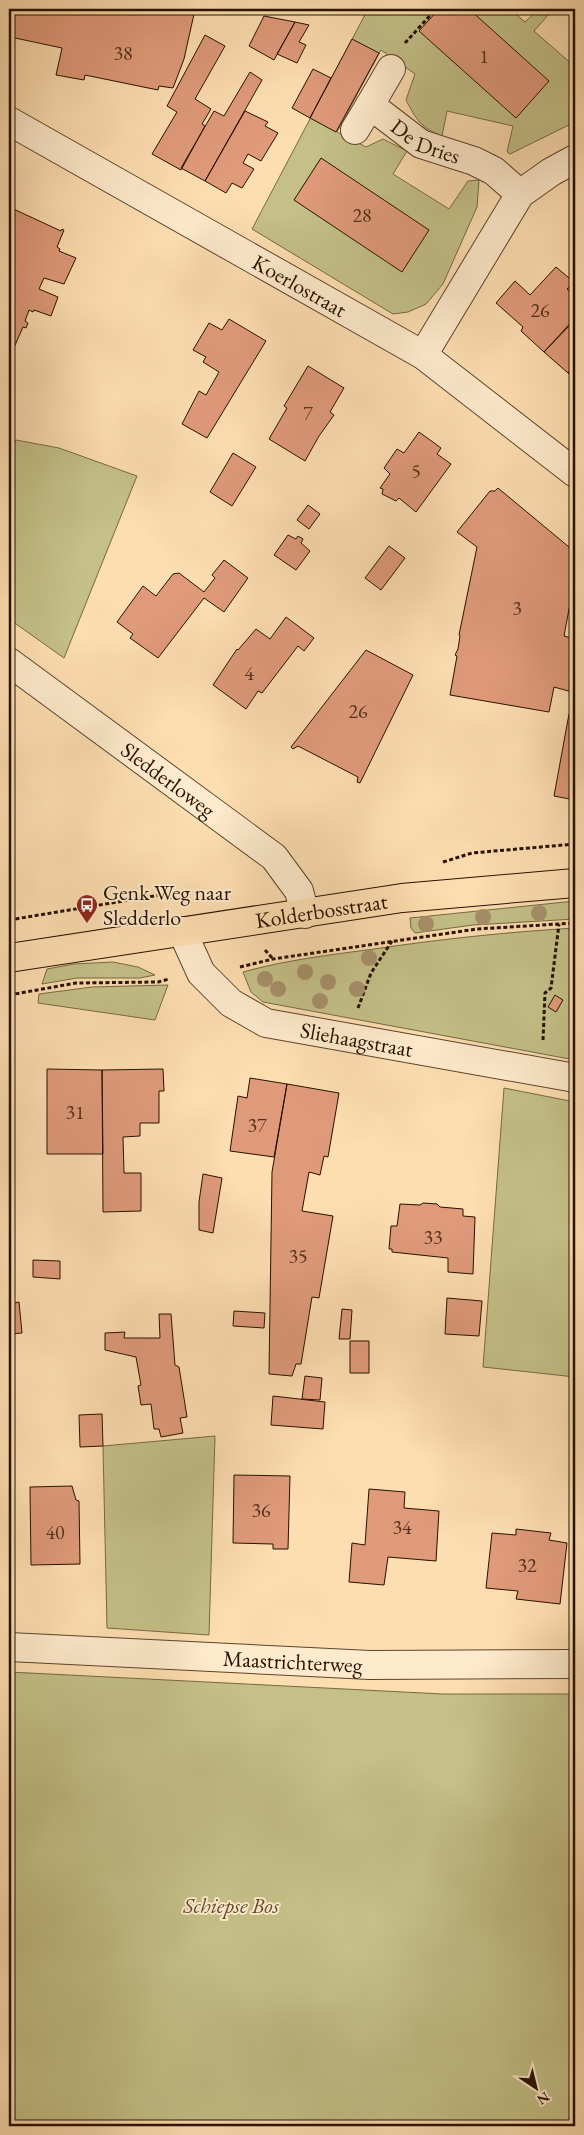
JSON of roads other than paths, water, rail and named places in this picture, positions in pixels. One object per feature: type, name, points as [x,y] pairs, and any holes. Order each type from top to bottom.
[{"type":"main road","name":"Kolderbosstraat","points":[[9,958],[402,898],[575,883]]},
{"type":"street","name":"De Dries","points":[[396,58],[370,105],[421,144],[474,161],[494,171],[520,194]]},
{"type":"street","points":[[355,130],[370,105]]},
{"type":"street","name":"Koerlostraat","points":[[9,121],[423,355],[575,473]]},
{"type":"street","points":[[423,355],[520,194],[551,172],[575,160]]},
{"type":"street","name":"Sledderloweg","points":[[9,662],[274,857],[299,891],[305,914]]},
{"type":"street","name":"Sliehaagstraat","points":[[182,931],[201,973],[232,1003],[266,1023],[575,1078]]},
{"type":"street","name":"Maastrichterweg","points":[[9,1648],[370,1666],[575,1664]]},
{"type":"place","name":"Genk Weg naar Sledderlo","points":[[87,924]]},
{"type":"park label","name":"Schiepse Bos","points":[[231,1905]]}]
